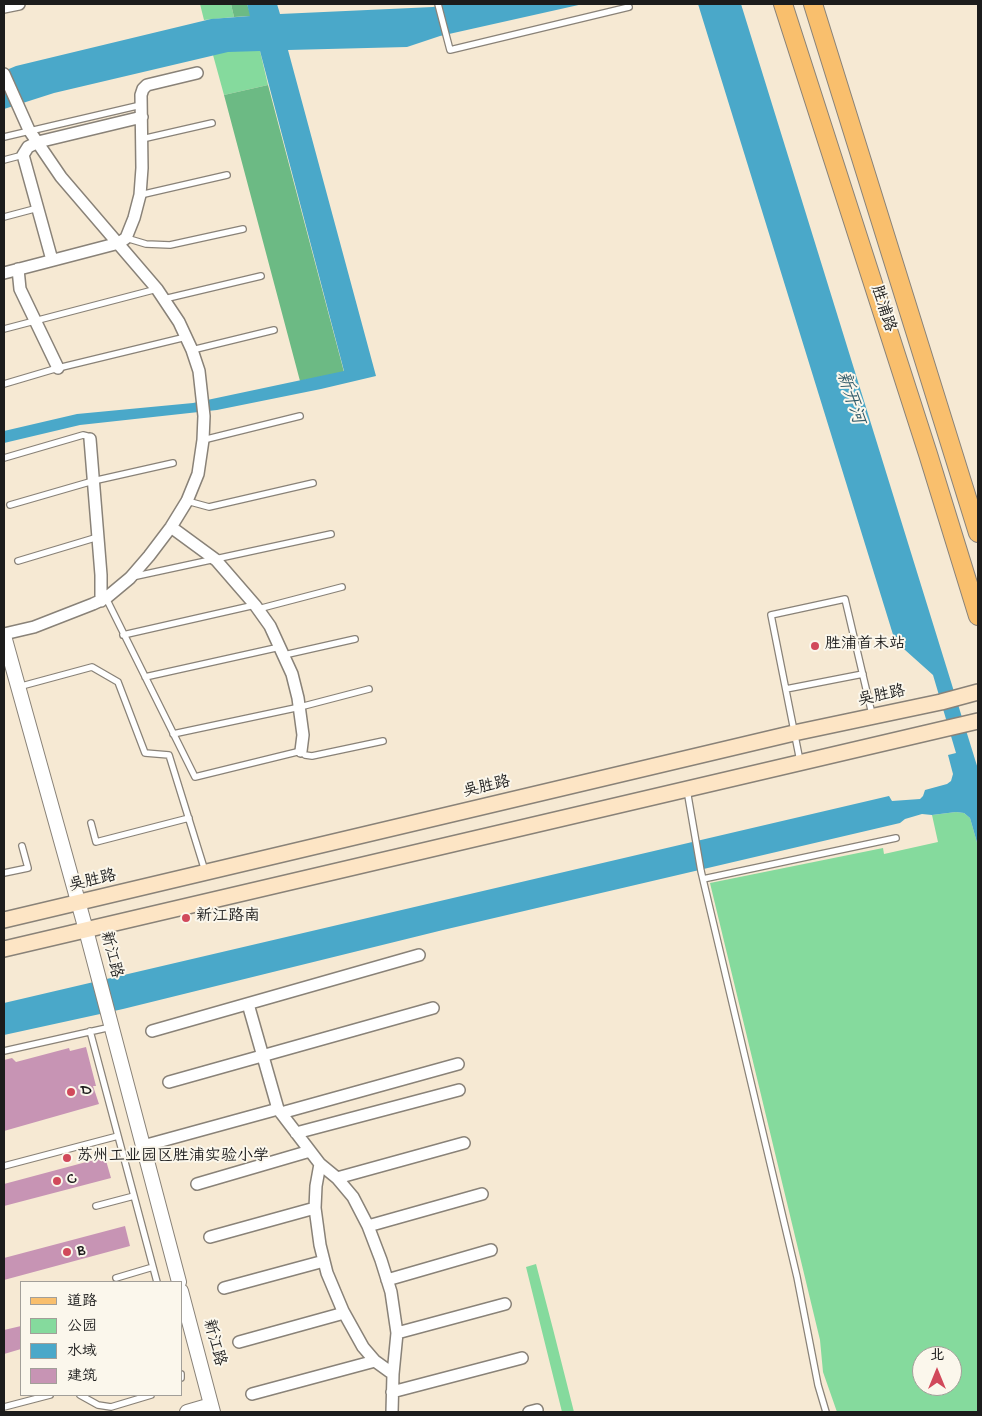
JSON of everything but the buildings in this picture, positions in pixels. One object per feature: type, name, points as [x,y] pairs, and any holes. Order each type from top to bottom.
[{"type":"main road","name":"胜浦路","points":[[783,4],[925,444],[978,616]]},
{"type":"main road","name":"胜浦路","points":[[813,4],[978,533]]},
{"type":"main road","name":"吴胜路","points":[[4,920],[794,733],[941,702],[978,692]]},
{"type":"main road","points":[[4,949],[971,722]]},
{"type":"main road","points":[[120,894],[127,920]]},
{"type":"main road","points":[[31,914],[38,941]]},
{"type":"street","points":[[4,7],[18,4]]},
{"type":"street","points":[[4,273],[123,241],[134,218],[140,195],[142,168],[141,95],[143,89],[147,85],[197,73]]},
{"type":"street","points":[[4,74],[29,130],[61,177],[123,241],[179,322],[192,350],[199,372],[204,416],[198,474],[187,501],[171,527],[130,578],[103,599],[34,626],[4,635]]},
{"type":"street","points":[[52,260],[23,155],[28,147],[38,142],[142,117]]},
{"type":"street","points":[[18,269],[20,288],[58,368]]},
{"type":"street","points":[[90,439],[103,599]]},
{"type":"street","points":[[171,527],[216,560],[270,626],[292,674],[300,706],[303,735],[301,751]]},
{"type":"street","name":"新江路","points":[[4,635],[77,904],[86,930],[179,1281]]},
{"type":"street","points":[[152,1031],[420,955]]},
{"type":"street","points":[[248,1004],[279,1111],[320,1164],[337,1178],[353,1197],[368,1226],[391,1292],[397,1333],[392,1412]]},
{"type":"street","points":[[169,1082],[433,1008]]},
{"type":"street","points":[[143,1146],[458,1064]]},
{"type":"street","points":[[296,1133],[459,1090]]},
{"type":"street","points":[[337,1178],[464,1143]]},
{"type":"street","points":[[197,1184],[310,1151]]},
{"type":"street","points":[[320,1164],[315,1208],[327,1273],[344,1313],[362,1346],[376,1361],[393,1374]]},
{"type":"street","points":[[368,1226],[482,1194]]},
{"type":"street","points":[[210,1237],[315,1208]]},
{"type":"street","points":[[387,1280],[491,1250]]},
{"type":"street","points":[[224,1288],[324,1261]]},
{"type":"street","name":"新江路","points":[[182,1295],[212,1409]]},
{"type":"street","points":[[397,1333],[505,1304]]},
{"type":"street","points":[[239,1342],[344,1313]]},
{"type":"street","points":[[392,1392],[522,1358]]},
{"type":"street","points":[[252,1394],[376,1361]]},
{"type":"street","points":[[187,1412],[212,1409]]},
{"type":"lane","points":[[438,4],[450,50],[629,7]]},
{"type":"lane","points":[[4,137],[142,105]]},
{"type":"lane","points":[[142,139],[212,123]]},
{"type":"lane","points":[[4,160],[23,155]]},
{"type":"lane","points":[[140,195],[227,175]]},
{"type":"lane","points":[[4,217],[38,208]]},
{"type":"lane","points":[[123,241],[170,245],[243,229]]},
{"type":"lane","points":[[4,329],[160,294],[261,276]]},
{"type":"lane","points":[[192,350],[274,330]]},
{"type":"lane","points":[[4,384],[58,368],[186,337]]},
{"type":"lane","points":[[203,440],[300,416]]},
{"type":"lane","points":[[4,458],[83,435],[90,439]]},
{"type":"lane","points":[[10,505],[93,482],[173,463]]},
{"type":"lane","points":[[187,501],[209,507],[313,483]]},
{"type":"lane","points":[[130,578],[331,534]]},
{"type":"lane","points":[[18,561],[98,538]]},
{"type":"lane","points":[[123,635],[342,587]]},
{"type":"lane","points":[[103,599],[195,777],[301,751],[305,755],[312,756],[383,741]]},
{"type":"lane","points":[[800,761],[771,615],[845,599],[873,716]]},
{"type":"lane","points":[[144,677],[355,639]]},
{"type":"lane","points":[[18,687],[92,667],[118,682],[145,753],[169,755],[205,873]]},
{"type":"lane","points":[[786,689],[863,674]]},
{"type":"lane","points":[[173,734],[369,690]]},
{"type":"lane","points":[[686,789],[701,871],[797,1277],[818,1385],[826,1412]]},
{"type":"lane","points":[[91,823],[96,842],[189,818]]},
{"type":"lane","points":[[703,879],[896,838]]},
{"type":"lane","points":[[4,873],[28,868],[22,846]]},
{"type":"lane","points":[[4,1051],[90,1031],[109,1021]]},
{"type":"lane","points":[[90,1031],[157,1281]]},
{"type":"lane","points":[[4,1166],[118,1136]]},
{"type":"lane","points":[[96,1206],[134,1196]]},
{"type":"lane","points":[[116,1278],[153,1267]]},
{"type":"lane","points":[[4,1407],[46,1396]]},
{"type":"lane","points":[[82,1396],[98,1405],[110,1407],[148,1396]]},
{"type":"green space","points":[[200,4],[231,4],[234,17],[204,20]]},
{"type":"green space","points":[[231,4],[247,4],[251,16],[234,17]]},
{"type":"green space","points":[[228,51],[260,51],[268,85],[224,95],[213,55]]},
{"type":"green space","points":[[268,85],[344,372],[300,381],[224,95]]},
{"type":"green space","points":[[956,812],[964,813],[970,818],[978,846],[978,1412],[837,1412],[823,1372],[820,1340],[710,883],[883,848],[884,854],[938,842],[932,815]]},
{"type":"green space","points":[[536,1264],[574,1412],[562,1412],[526,1267]]},
{"type":"water","points":[[247,4],[277,4],[280,14],[433,7],[443,4],[583,4],[440,36],[407,47],[288,50],[376,376],[217,410],[80,425],[4,443],[4,431],[77,414],[193,403],[344,371],[260,51],[228,52],[54,93],[4,109],[4,71],[16,66],[211,19],[250,16]]},
{"type":"water","name":"新开河","points":[[698,4],[741,4],[978,769],[978,846],[970,818],[964,813],[922,814],[905,819],[900,823],[443,930],[123,1009],[4,1035],[4,1003],[889,796],[892,801],[920,799],[925,790],[947,784],[951,781],[953,774],[948,755],[956,753],[933,675],[895,641]]},
{"type":"place","name":"胜浦首末站","points":[[815,646]]},
{"type":"place","name":"新江路南","points":[[186,918]]},
{"type":"place","name":"D","points":[[71,1092]]},
{"type":"place","name":"苏州工业园区胜浦实验小学","points":[[67,1158]]},
{"type":"place","name":"C","points":[[57,1181]]},
{"type":"place","name":"B","points":[[67,1252]]}]
